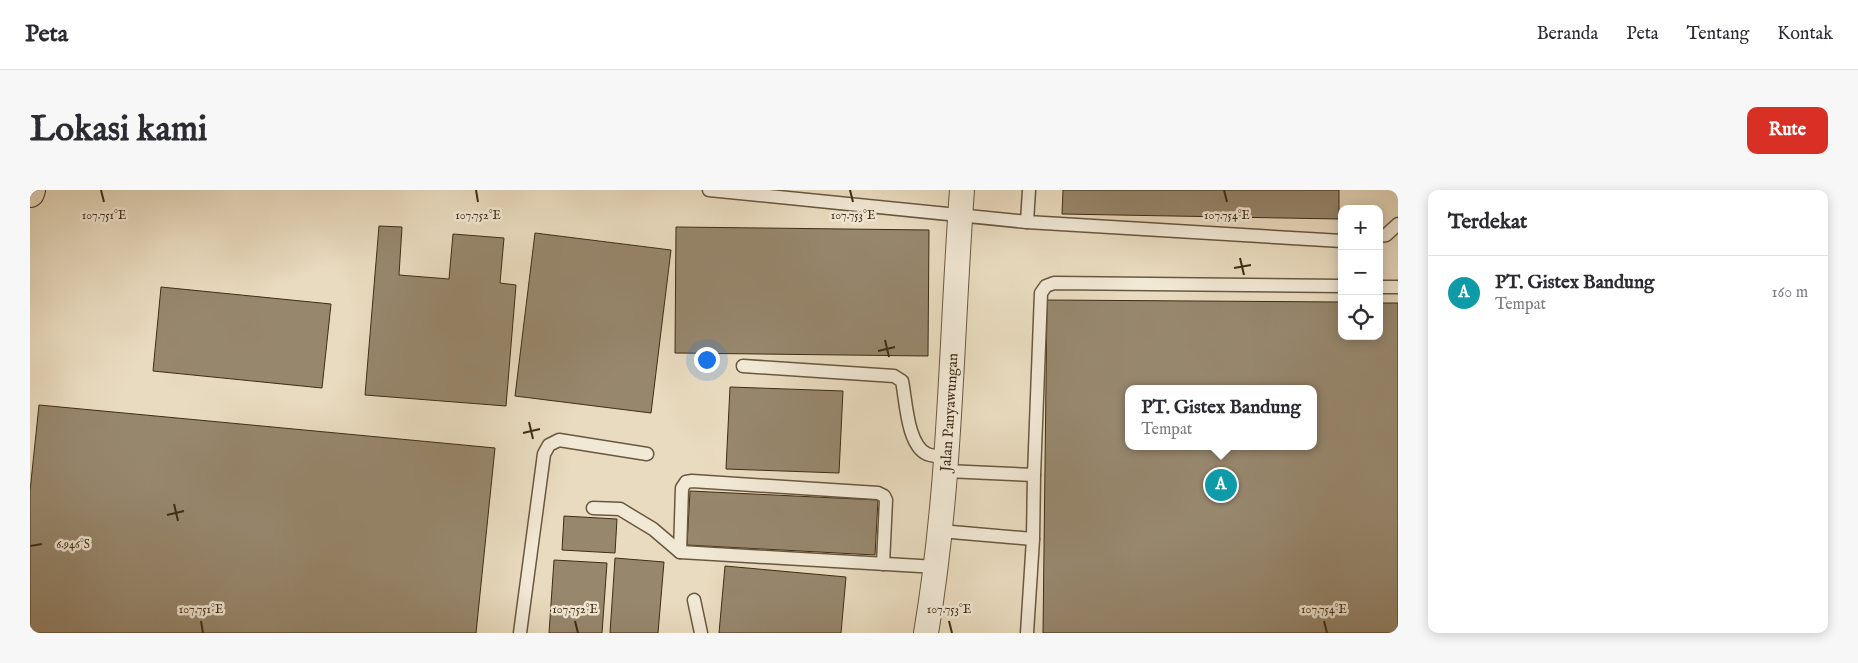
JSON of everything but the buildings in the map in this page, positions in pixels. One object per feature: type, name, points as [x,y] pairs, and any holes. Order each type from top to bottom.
[{"type":"street","name":"Jalan Panyawungan","points":[[926,633],[937,567],[946,465],[962,190]]},
{"type":"lane","points":[[709,190],[1027,222],[1338,241]]},
{"type":"lane","points":[[1027,222],[1029,190]]},
{"type":"lane","points":[[1383,235],[1398,224]]},
{"type":"lane","points":[[1027,633],[1033,539],[1041,293],[1046,286],[1054,283],[1338,286]]},
{"type":"lane","points":[[1383,287],[1398,287]]},
{"type":"lane","points":[[743,366],[894,376],[902,381],[909,422],[917,445],[926,453],[946,465],[1034,475]]},
{"type":"lane","points":[[520,633],[544,454],[549,445],[559,440],[646,454]]},
{"type":"lane","points":[[680,552],[682,488],[686,482],[692,481],[878,493],[884,496],[886,500],[883,564]]},
{"type":"lane","points":[[593,508],[620,509],[654,530],[680,552],[937,567]]},
{"type":"lane","points":[[940,531],[1033,539]]},
{"type":"lane","points":[[694,600],[701,633]]},
{"type":"place","name":"PT. Gistex Bandung","points":[[1221,485]]}]
